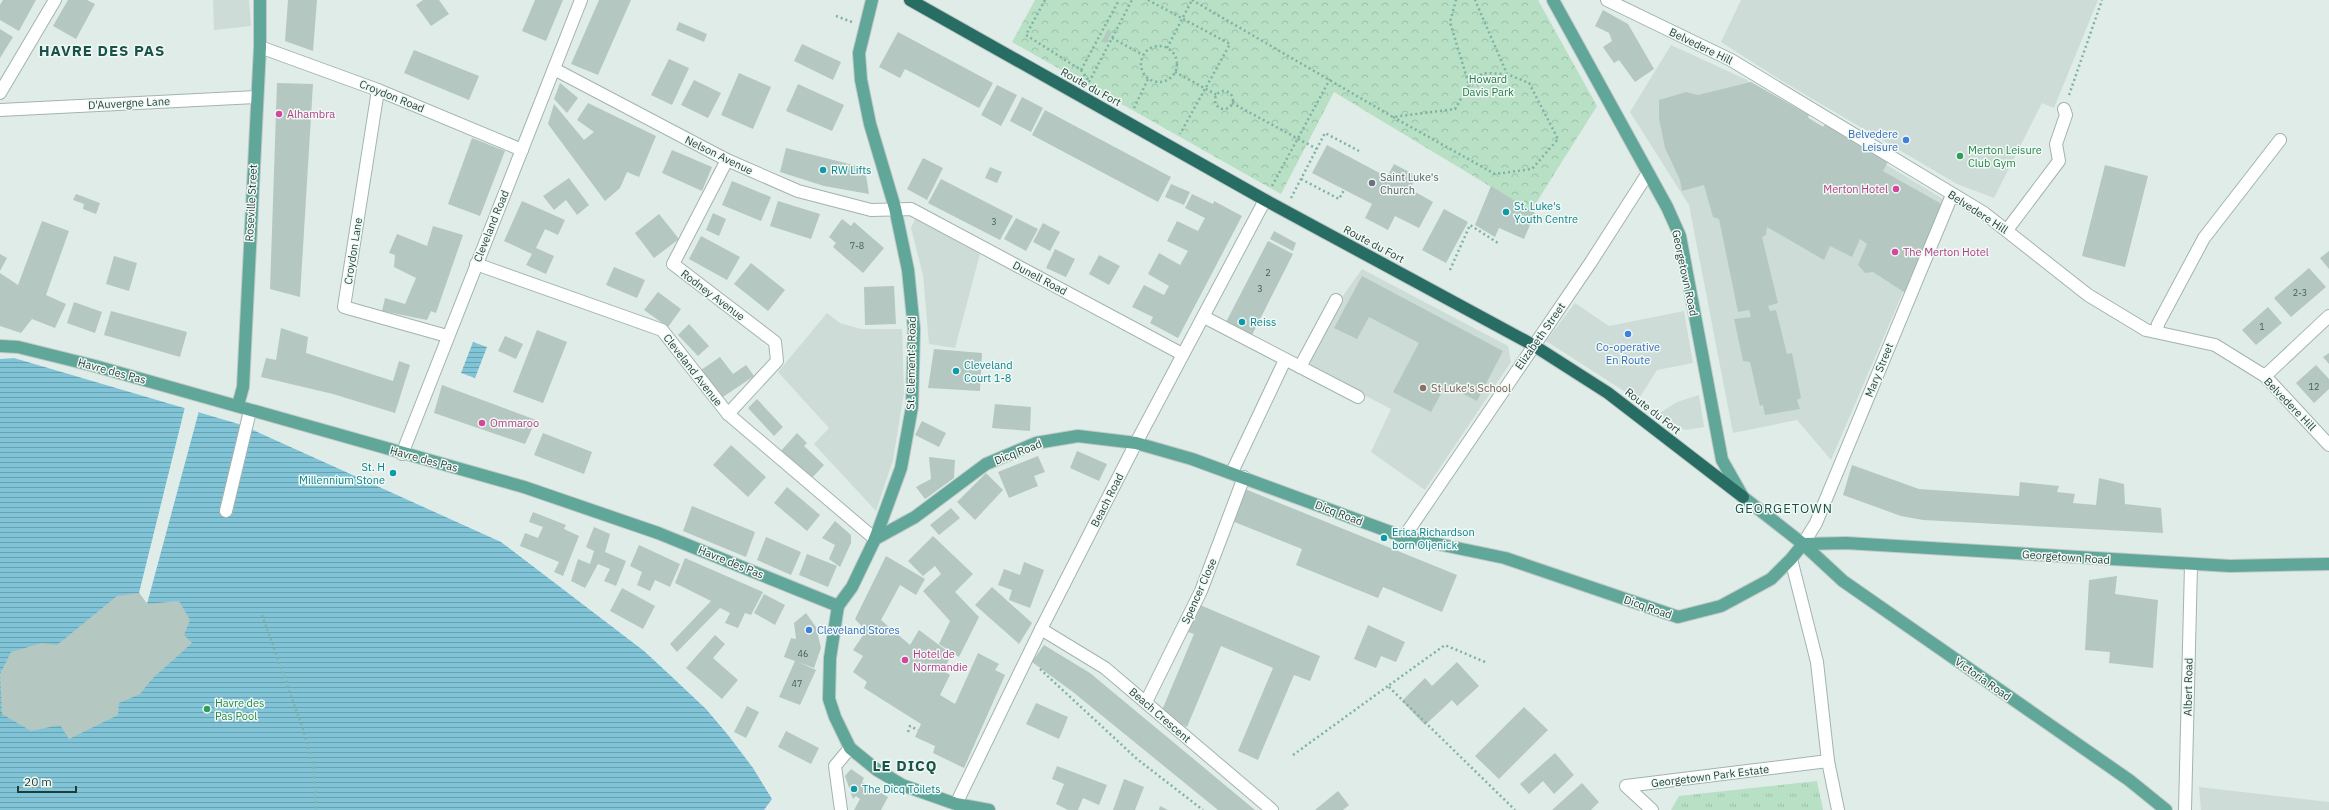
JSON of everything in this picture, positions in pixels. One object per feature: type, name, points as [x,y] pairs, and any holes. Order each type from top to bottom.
[{"type":"highway","name":"Route du Fort","points":[[910,0],[1265,200],[1533,345],[1608,393],[1743,497]]},
{"type":"main road","name":"Roseville Street","points":[[238,405],[243,387],[260,47],[260,0]]},
{"type":"main road","name":"St. Clement's Road","points":[[850,748],[835,717],[829,699],[829,686],[838,606],[852,587],[875,539],[900,468],[912,407],[914,329],[908,270],[895,208],[870,124],[861,80],[859,53],[872,0]]},
{"type":"main road","name":"Georgetown Road","points":[[1553,0],[1668,207],[1680,236],[1722,460],[1743,497]]},
{"type":"main road","name":"Havre des Pas","points":[[0,346],[18,347],[238,405],[250,411],[524,487],[658,533],[838,606]]},
{"type":"main road","name":"Dicq Road","points":[[875,539],[915,517],[986,464],[1036,443],[1078,436],[1136,443],[1232,472],[1404,537],[1505,558],[1678,617],[1721,606],[1771,579],[1791,559],[1803,544]]},
{"type":"main road","name":"Route du Fort","points":[[1743,497],[1803,544]]},
{"type":"main road","name":"Georgetown Road","points":[[1803,544],[1846,543],[2230,566],[2329,564]]},
{"type":"main road","name":"Victoria Road","points":[[1803,544],[1843,581],[2129,780],[2166,810]]},
{"type":"main road","points":[[850,748],[877,770],[902,785],[956,804],[989,810]]},
{"type":"street","points":[[0,93],[55,0]]},
{"type":"street","name":"Cleveland Road","points":[[402,454],[447,336],[581,0]]},
{"type":"street","name":"Belvedere Hill","points":[[1607,0],[1731,60],[1984,213],[2088,294],[2146,330],[2215,345],[2265,376],[2327,440]]},
{"type":"street","name":"Croydon Road","points":[[260,47],[378,90],[522,150]]},
{"type":"street","name":"Nelson Avenue","points":[[554,69],[727,160],[798,191],[871,210],[895,208]]},
{"type":"street","name":"Croydon Lane","points":[[378,90],[344,307],[447,336]]},
{"type":"street","name":"D'Auvergne Lane","points":[[0,110],[257,97]]},
{"type":"street","points":[[2007,230],[2059,161],[2056,144],[2066,115],[2064,109]]},
{"type":"street","points":[[2157,332],[2158,324],[2204,238],[2280,140]]},
{"type":"street","name":"Rodney Avenue","points":[[727,160],[673,264],[775,342],[777,361],[728,414]]},
{"type":"street","name":"Elizabeth Street","points":[[1404,537],[1533,345],[1591,262],[1648,173]]},
{"type":"street","name":"Mary Street","points":[[1803,544],[1816,523],[1952,195]]},
{"type":"street","name":"Beach Road","points":[[956,804],[1041,629],[1136,443],[1265,200]]},
{"type":"street","name":"Dunell Road","points":[[895,208],[911,209],[1182,354]]},
{"type":"street","name":"Cleveland Avenue","points":[[476,264],[662,330],[728,414],[875,539]]},
{"type":"street","points":[[1300,367],[1336,300]]},
{"type":"street","points":[[2265,376],[2329,316]]},
{"type":"street","points":[[1204,317],[1358,397]]},
{"type":"street","points":[[1232,472],[1285,360]]},
{"type":"street","points":[[226,511],[250,411]]},
{"type":"street","name":"Spencer Close","points":[[1146,702],[1201,591],[1244,477]]},
{"type":"street","points":[[1791,559],[1817,662],[1828,761],[1838,810]]},
{"type":"street","name":"Albert Road","points":[[2185,810],[2191,564]]},
{"type":"street","name":"Beach Crescent","points":[[1041,629],[1105,668],[1272,810]]},
{"type":"street","points":[[842,810],[835,766],[850,748]]},
{"type":"street","name":"Georgetown Park Estate","points":[[1652,810],[1626,786],[1828,761]]},
{"type":"path","points":[[1045,0],[1026,35],[1081,70],[1119,0]]},
{"type":"path","points":[[1089,82],[1132,0]]},
{"type":"path","points":[[1148,0],[1230,44],[1181,134]]},
{"type":"path","points":[[1167,48],[1192,0],[1393,117],[1495,174],[1532,169],[1558,139],[1529,83],[1507,74],[1483,73],[1469,85],[1454,109],[1393,117]]},
{"type":"path","points":[[1456,0],[1450,22],[1469,85]]},
{"type":"path","points":[[1475,0],[1507,74]]},
{"type":"path","points":[[2064,109],[2102,0]]},
{"type":"path","points":[[1112,38],[1143,55]]},
{"type":"path","points":[[1162,46],[1167,48],[1173,52],[1176,59],[1175,72],[1165,81],[1154,81],[1148,79],[1141,68],[1143,55],[1151,47],[1162,46]]},
{"type":"path","points":[[1175,72],[1217,95]]},
{"type":"path","points":[[1134,108],[1148,79]]},
{"type":"path","points":[[1265,200],[1330,79]]},
{"type":"path","points":[[1223,91],[1228,92],[1232,98],[1232,103],[1225,108],[1219,107],[1215,102],[1217,95],[1223,91]]},
{"type":"path","points":[[1232,103],[1317,149]]},
{"type":"path","points":[[1291,198],[1325,133],[1359,151]]},
{"type":"path","points":[[1301,179],[1339,199],[1344,190]]},
{"type":"path","points":[[1450,270],[1470,225],[1498,243]]},
{"type":"path","points":[[262,615],[303,729],[314,769],[316,810]]},
{"type":"path","points":[[1293,755],[1445,645],[1485,662]]},
{"type":"path","points":[[1026,660],[1035,664],[1137,759],[1203,810]]},
{"type":"path","points":[[1388,686],[1515,810]]},
{"type":"path","points":[[908,732],[910,726],[918,730]]},
{"type":"shaded area","points":[[213,0],[249,0],[251,26],[214,30]]},
{"type":"shaded area","points":[[1741,0],[2098,0],[2054,108],[2042,103],[1994,198],[1957,184],[1782,81],[1721,42]]},
{"type":"shaded area","points":[[1671,45],[1745,79],[1943,199],[1831,460],[1797,420],[1733,433],[1689,205],[1630,112]]},
{"type":"shaded area","points":[[915,219],[980,254],[955,348],[929,344],[923,275],[911,228]]},
{"type":"shaded area","name":"St Luke's School","points":[[1362,269],[1508,346],[1511,362],[1425,490],[1371,452],[1391,409],[1312,368],[1309,359],[1342,297]]},
{"type":"shaded area","points":[[1575,303],[1609,326],[1684,311],[1693,363],[1657,370],[1638,400],[1546,341]]},
{"type":"shaded area","points":[[827,313],[840,323],[861,329],[902,329],[904,393],[893,460],[876,511],[814,444],[829,428],[778,372]]},
{"type":"shaded area","points":[[1699,395],[1704,427],[1685,430],[1658,414],[1677,402]]},
{"type":"shaded area","points":[[2199,787],[2329,802],[2329,810],[2201,810]]},
{"type":"green space","name":"Howard Davis Park","points":[[1035,0],[1538,0],[1597,106],[1531,211],[1334,92],[1281,194],[1012,42]]},
{"type":"green space","points":[[1817,781],[1823,810],[1671,810],[1679,796]]},
{"type":"water","points":[[473,342],[487,347],[475,378],[461,373]]},
{"type":"water","points":[[14,358],[242,425],[501,542],[644,651],[706,709],[753,768],[772,799],[764,810],[0,810],[0,359]]},
{"type":"pier","points":[[185,407],[199,411],[147,604],[139,593]]},
{"type":"building","points":[[3,0],[36,0],[19,31],[0,20],[0,5]]},
{"type":"building","points":[[68,0],[87,0],[95,4],[76,39],[53,26]]},
{"type":"building","points":[[288,0],[317,0],[313,51],[285,41]]},
{"type":"building","points":[[423,0],[439,0],[449,14],[431,26],[416,5]]},
{"type":"building","points":[[535,0],[563,0],[546,41],[522,31]]},
{"type":"building","points":[[599,0],[631,0],[598,75],[571,64]]},
{"type":"building","points":[[1603,10],[1628,24],[1654,69],[1635,82],[1619,60],[1614,63],[1603,47],[1612,41],[1609,33],[1595,26]]},
{"type":"building","points":[[679,22],[707,34],[704,42],[676,30]]},
{"type":"building","points":[[0,29],[13,37],[0,58]]},
{"type":"building","points":[[1108,29],[1112,32],[1106,43],[1102,41]]},
{"type":"building","points":[[898,32],[993,83],[979,108],[905,69],[900,78],[879,67]]},
{"type":"building","points":[[802,44],[841,62],[833,80],[794,61]]},
{"type":"building","points":[[414,50],[479,76],[469,100],[404,73]]},
{"type":"building","points":[[669,59],[689,68],[672,105],[651,95]]},
{"type":"building","points":[[739,73],[771,87],[753,129],[721,115]]},
{"type":"building","points":[[694,80],[721,93],[708,118],[681,105]]},
{"type":"building","name":"The Merton Hotel","points":[[1751,82],[1809,115],[1808,118],[1823,127],[1825,124],[1888,162],[1883,171],[1945,206],[1917,275],[1911,275],[1910,279],[1912,281],[1907,294],[1873,272],[1865,273],[1858,265],[1867,244],[1860,239],[1852,257],[1830,246],[1824,260],[1767,227],[1766,235],[1762,237],[1778,303],[1768,306],[1770,311],[1776,310],[1787,354],[1792,353],[1801,398],[1797,400],[1800,409],[1765,415],[1763,405],[1760,406],[1750,362],[1743,361],[1734,319],[1751,317],[1749,310],[1738,312],[1719,219],[1713,217],[1704,185],[1682,191],[1680,180],[1665,148],[1659,118],[1659,100],[1686,92],[1698,95]]},
{"type":"building","points":[[277,83],[313,84],[300,297],[270,289]]},
{"type":"building","points":[[560,83],[578,98],[567,113],[554,99]]},
{"type":"building","points":[[798,84],[844,105],[832,131],[786,111]]},
{"type":"building","points":[[997,85],[1017,95],[1001,126],[981,115]]},
{"type":"building","points":[[1022,97],[1043,108],[1031,132],[1010,121]]},
{"type":"building","points":[[588,103],[656,136],[639,177],[627,172],[620,188],[605,201],[548,124],[554,104],[584,140],[594,132],[577,120]]},
{"type":"building","points":[[1045,110],[1171,177],[1158,202],[1032,135]]},
{"type":"building","points":[[472,138],[505,151],[480,216],[448,204]]},
{"type":"building","name":"Saint Luke's Church","points":[[1327,145],[1387,177],[1394,164],[1417,176],[1410,189],[1433,202],[1419,228],[1395,216],[1388,230],[1365,218],[1372,204],[1312,173]]},
{"type":"building","name":"RW Lifts","points":[[786,148],[865,168],[869,194],[824,186],[780,172]]},
{"type":"building","points":[[672,150],[712,167],[702,191],[662,173]]},
{"type":"building","points":[[923,158],[943,168],[927,200],[907,189]]},
{"type":"building","points":[[2105,165],[2148,176],[2125,267],[2082,256]]},
{"type":"building","points":[[990,167],[1002,172],[997,183],[985,178]]},
{"type":"building","points":[[569,178],[589,205],[577,215],[566,200],[554,210],[543,196]]},
{"type":"building","points":[[941,179],[1013,216],[1000,240],[928,203]]},
{"type":"building","points":[[732,181],[771,197],[761,221],[722,205]]},
{"type":"building","points":[[1171,184],[1190,192],[1184,205],[1165,197]]},
{"type":"building","name":"St. Luke's Youth Centre","points":[[1491,186],[1535,213],[1524,239],[1499,228],[1495,237],[1475,225]]},
{"type":"building","points":[[76,194],[100,203],[96,214],[83,209],[84,204],[73,200]]},
{"type":"building","points":[[1192,194],[1213,204],[1214,201],[1242,216],[1178,338],[1150,323],[1153,317],[1132,307],[1144,285],[1164,295],[1169,286],[1148,274],[1159,253],[1180,265],[1188,251],[1167,241],[1177,221],[1198,231],[1205,218],[1185,208]]},
{"type":"building","points":[[522,201],[565,220],[558,235],[545,229],[536,248],[554,256],[546,274],[526,265],[532,254],[504,241]]},
{"type":"building","points":[[778,201],[820,214],[811,239],[770,226]]},
{"type":"building","points":[[1444,209],[1468,222],[1446,263],[1422,250]]},
{"type":"building","points":[[713,213],[726,219],[719,236],[706,230]]},
{"type":"building","points":[[659,214],[679,239],[654,258],[635,233]]},
{"type":"building","points":[[1016,218],[1038,229],[1026,251],[1004,239]]},
{"type":"building","points":[[842,219],[851,226],[854,222],[884,248],[863,273],[833,247],[836,243],[829,237]]},
{"type":"building","points":[[42,221],[69,231],[46,295],[66,304],[55,328],[32,319],[21,333],[0,326],[0,273],[18,285]]},
{"type":"building","points":[[1043,223],[1060,232],[1050,251],[1033,242]]},
{"type":"building","points":[[433,226],[463,235],[436,313],[431,311],[427,320],[382,311],[385,298],[405,304],[416,278],[394,267],[395,255],[389,253],[397,234],[427,246]]},
{"type":"building","points":[[1274,231],[1296,243],[1293,251],[1270,239]]},
{"type":"building","points":[[701,236],[740,257],[727,280],[689,259]]},
{"type":"building","points":[[1268,241],[1293,254],[1251,337],[1225,324]]},
{"type":"building","points":[[1055,249],[1075,259],[1066,277],[1046,268]]},
{"type":"building","points":[[2329,251],[2329,269],[2320,258]]},
{"type":"building","points":[[0,254],[7,258],[0,271]]},
{"type":"building","points":[[1099,255],[1120,266],[1109,285],[1089,274]]},
{"type":"building","points":[[114,256],[137,263],[129,291],[106,284]]},
{"type":"building","points":[[751,263],[785,290],[768,311],[734,284]]},
{"type":"building","points":[[614,267],[645,280],[637,298],[606,285]]},
{"type":"building","points":[[2309,268],[2326,287],[2291,317],[2274,298]]},
{"type":"building","points":[[1362,276],[1503,351],[1477,401],[1446,385],[1431,412],[1393,392],[1419,343],[1369,317],[1357,339],[1334,328]]},
{"type":"building","points":[[894,286],[896,324],[865,325],[864,287]]},
{"type":"building","points":[[658,292],[681,309],[668,327],[644,310]]},
{"type":"building","points":[[74,302],[102,312],[95,333],[67,323]]},
{"type":"building","points":[[2268,307],[2282,323],[2256,345],[2242,330]]},
{"type":"building","points":[[111,311],[187,332],[180,357],[104,335]]},
{"type":"building","points":[[689,324],[709,346],[698,356],[678,335]]},
{"type":"building","points":[[281,328],[308,337],[306,353],[393,381],[399,361],[410,365],[395,413],[333,394],[261,377],[266,358],[276,360]]},
{"type":"building","points":[[537,330],[567,342],[543,403],[513,392]]},
{"type":"building","points":[[505,336],[523,344],[516,359],[498,351]]},
{"type":"building","name":"Cleveland Court 1-8","points":[[934,349],[982,353],[980,391],[928,388]]},
{"type":"building","points":[[2329,353],[2329,364],[2323,357]]},
{"type":"building","points":[[720,357],[733,374],[746,365],[754,376],[720,399],[701,370]]},
{"type":"building","points":[[2316,365],[2329,379],[2329,389],[2314,403],[2296,383]]},
{"type":"building","points":[[442,385],[536,420],[525,444],[434,413]]},
{"type":"building","points":[[757,399],[783,427],[774,436],[748,408]]},
{"type":"building","points":[[995,404],[1031,407],[1030,431],[992,428]]},
{"type":"building","points":[[922,421],[946,433],[939,447],[915,435]]},
{"type":"building","points":[[543,433],[592,452],[584,474],[534,455]]},
{"type":"building","points":[[797,433],[807,443],[804,446],[824,465],[810,480],[780,452]]},
{"type":"building","points":[[731,445],[766,477],[748,497],[713,465]]},
{"type":"building","points":[[1077,451],[1107,464],[1099,481],[1070,468]]},
{"type":"building","points":[[1038,456],[1045,472],[1034,476],[1038,486],[1009,498],[998,472]]},
{"type":"building","points":[[929,457],[955,460],[954,478],[925,499],[916,487],[931,479]]},
{"type":"building","points":[[1852,465],[1919,489],[2019,496],[2020,482],[2059,486],[2057,492],[2075,494],[2073,503],[2096,505],[2099,478],[2124,484],[2125,504],[2161,508],[2163,533],[1923,520],[1901,516],[1843,495]]},
{"type":"building","points":[[986,473],[1003,490],[975,520],[957,502]]},
{"type":"building","points":[[787,487],[820,515],[807,531],[774,503]]},
{"type":"building","points":[[1245,489],[1457,575],[1442,612],[1383,587],[1378,598],[1296,565],[1302,549],[1232,521]]},
{"type":"building","points":[[692,506],[755,532],[746,557],[683,531]]},
{"type":"building","points":[[951,508],[960,518],[939,535],[930,525]]},
{"type":"building","points":[[533,512],[566,525],[564,529],[579,536],[563,576],[554,572],[559,562],[520,546],[525,533],[538,538],[543,527],[529,522]]},
{"type":"building","points":[[835,521],[851,535],[851,543],[840,567],[829,559],[835,545],[822,538]]},
{"type":"building","points":[[594,527],[610,534],[605,552],[626,561],[616,586],[604,581],[610,569],[598,564],[585,588],[571,581],[578,559],[590,564],[594,551],[586,547]]},
{"type":"building","points":[[933,536],[973,574],[955,592],[979,617],[959,657],[939,644],[950,621],[923,591],[941,574],[935,566],[923,576],[908,561]]},
{"type":"building","points":[[766,537],[801,552],[791,575],[757,560]]},
{"type":"building","points":[[639,545],[680,564],[670,587],[655,580],[650,591],[637,585],[642,572],[630,566]]},
{"type":"building","points":[[807,554],[837,566],[828,587],[799,575]]},
{"type":"building","name":"Hotel de Normandie","points":[[886,556],[925,579],[916,595],[900,585],[881,620],[910,645],[919,630],[951,654],[944,671],[950,675],[940,695],[955,704],[978,653],[999,664],[995,670],[1005,675],[964,768],[933,753],[935,746],[915,737],[921,724],[864,688],[867,682],[853,672],[863,656],[853,650],[866,631],[855,619]]},
{"type":"building","points":[[685,558],[763,592],[751,615],[745,613],[738,628],[725,623],[730,613],[720,608],[677,652],[670,644],[711,601],[675,583]]},
{"type":"building","points":[[1024,562],[1044,570],[1030,608],[1009,600],[1012,590],[998,585],[1004,569],[1020,575]]},
{"type":"building","points":[[2117,576],[2115,594],[2158,600],[2153,668],[2109,663],[2110,652],[2085,650],[2089,580]]},
{"type":"building","points":[[992,587],[1032,623],[1019,644],[975,605]]},
{"type":"building","points":[[622,588],[655,606],[643,629],[610,611]]},
{"type":"building","points":[[139,593],[147,604],[179,601],[190,620],[184,635],[192,643],[152,679],[140,694],[119,703],[118,715],[69,739],[60,725],[31,731],[2,714],[0,674],[11,652],[42,643],[57,645],[117,596]]},
{"type":"building","points":[[764,594],[785,605],[775,625],[754,613]]},
{"type":"building","points":[[1200,605],[1320,656],[1310,681],[1294,675],[1258,760],[1238,751],[1273,668],[1221,646],[1187,727],[1160,715],[1194,634],[1188,632]]},
{"type":"building","points":[[806,613],[816,627],[821,648],[814,668],[798,662],[816,670],[800,705],[779,697],[795,661],[784,657],[791,638],[796,639],[794,623]]},
{"type":"building","points":[[1368,625],[1405,642],[1396,662],[1381,656],[1376,668],[1354,659]]},
{"type":"building","points":[[715,635],[725,644],[713,658],[738,680],[722,699],[686,668]]},
{"type":"building","points":[[1044,645],[1090,673],[1255,810],[1218,810],[1073,692],[1032,662]]},
{"type":"building","points":[[1457,662],[1479,686],[1457,706],[1452,700],[1425,725],[1402,701],[1425,678],[1432,686]]},
{"type":"building","points":[[1036,703],[1068,717],[1059,739],[1026,724]]},
{"type":"building","points":[[747,706],[759,712],[746,738],[734,732]]},
{"type":"building","points":[[1524,707],[1548,730],[1499,779],[1475,756]]},
{"type":"building","points":[[786,731],[819,748],[811,764],[778,747]]},
{"type":"building","points":[[1555,753],[1574,775],[1554,794],[1543,781],[1529,794],[1520,784]]},
{"type":"building","points":[[1057,766],[1107,785],[1099,805],[1083,798],[1078,810],[1068,810],[1056,804],[1064,784],[1052,779]]},
{"type":"building","points":[[851,769],[864,778],[862,782],[888,797],[881,810],[854,810],[860,799],[856,796],[853,799],[845,776]]},
{"type":"building","points":[[1124,779],[1144,787],[1135,810],[1113,810]]},
{"type":"building","points":[[1582,783],[1599,802],[1591,810],[1552,810]]},
{"type":"building","points":[[1338,791],[1349,805],[1343,810],[1315,810]]},
{"type":"building","points":[[1160,806],[1168,810],[1159,810]]},
{"type":"place","name":"Alhambra","points":[[279,114]]},
{"type":"place","name":"Belvedere Leisure","points":[[1906,140]]},
{"type":"place","name":"Merton Leisure Club Gym","points":[[1960,156]]},
{"type":"place","name":"RW Lifts","points":[[823,170]]},
{"type":"place","name":"Saint Luke's Church","points":[[1372,183]]},
{"type":"place","name":"Merton Hotel","points":[[1896,189]]},
{"type":"place","name":"St. Luke's Youth Centre","points":[[1506,212]]},
{"type":"place","name":"The Merton Hotel","points":[[1895,252]]},
{"type":"place","name":"Reiss","points":[[1242,322]]},
{"type":"place","name":"Co-operative En Route","points":[[1628,334]]},
{"type":"place","name":"Cleveland Court 1-8","points":[[956,371]]},
{"type":"place","name":"St Luke's School","points":[[1423,388]]},
{"type":"place","name":"Ommaroo","points":[[482,423]]},
{"type":"place","name":"St. H Millennium Stone","points":[[393,473]]},
{"type":"place","name":"Erica Richardson born Oljenick","points":[[1384,538]]},
{"type":"place","name":"Cleveland Stores","points":[[809,630]]},
{"type":"place","name":"Hotel de Normandie","points":[[905,660]]},
{"type":"place","name":"Havre des Pas Pool","points":[[207,709]]},
{"type":"place","name":"The Dicq Toilets","points":[[854,789]]},
{"type":"district","name":"HAVRE DES PAS","points":[[102,50]]},
{"type":"district","name":"GEORGETOWN","points":[[1784,508]]},
{"type":"district","name":"LE DICQ","points":[[905,765]]}]
